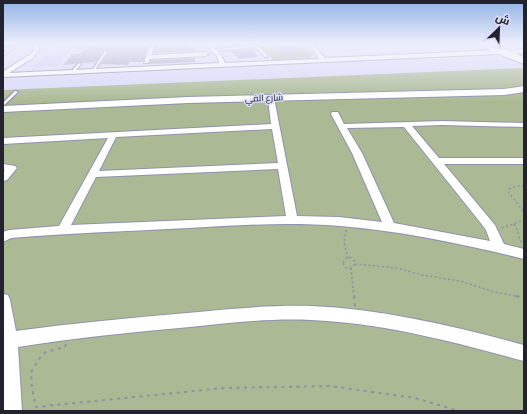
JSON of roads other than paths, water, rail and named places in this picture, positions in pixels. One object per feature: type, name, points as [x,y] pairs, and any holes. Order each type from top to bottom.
[{"type":"street","points":[[4,73],[18,63]]},
{"type":"street","points":[[16,73],[31,63]]},
{"type":"street","points":[[143,68],[145,63]]},
{"type":"street","points":[[4,73],[258,63]]},
{"type":"street","points":[[16,73],[94,69],[135,69]]},
{"type":"street","name":"شارع الفي","points":[[3,109],[271,98],[504,92],[524,89]]},
{"type":"street","points":[[271,98],[292,220]]},
{"type":"street","points":[[335,114],[357,153],[390,227]]},
{"type":"street","points":[[342,126],[463,123],[524,125]]},
{"type":"street","points":[[406,124],[488,224],[499,247]]},
{"type":"street","points":[[3,141],[276,126]]},
{"type":"street","points":[[63,230],[114,134]]},
{"type":"street","points":[[437,161],[524,161]]},
{"type":"street","points":[[93,174],[282,166]]},
{"type":"street","points":[[3,167],[12,168],[3,178]]},
{"type":"street","points":[[3,237],[9,234],[63,230],[292,220],[390,227],[499,247],[524,254]]},
{"type":"street","points":[[3,300],[10,340],[13,411]]},
{"type":"street","points":[[10,340],[70,331],[263,314],[311,313],[401,323],[458,334],[524,353]]},
{"type":"lane","points":[[94,69],[98,63]]},
{"type":"lane","points":[[74,70],[80,64]]},
{"type":"lane","points":[[3,105],[16,92]]}]
